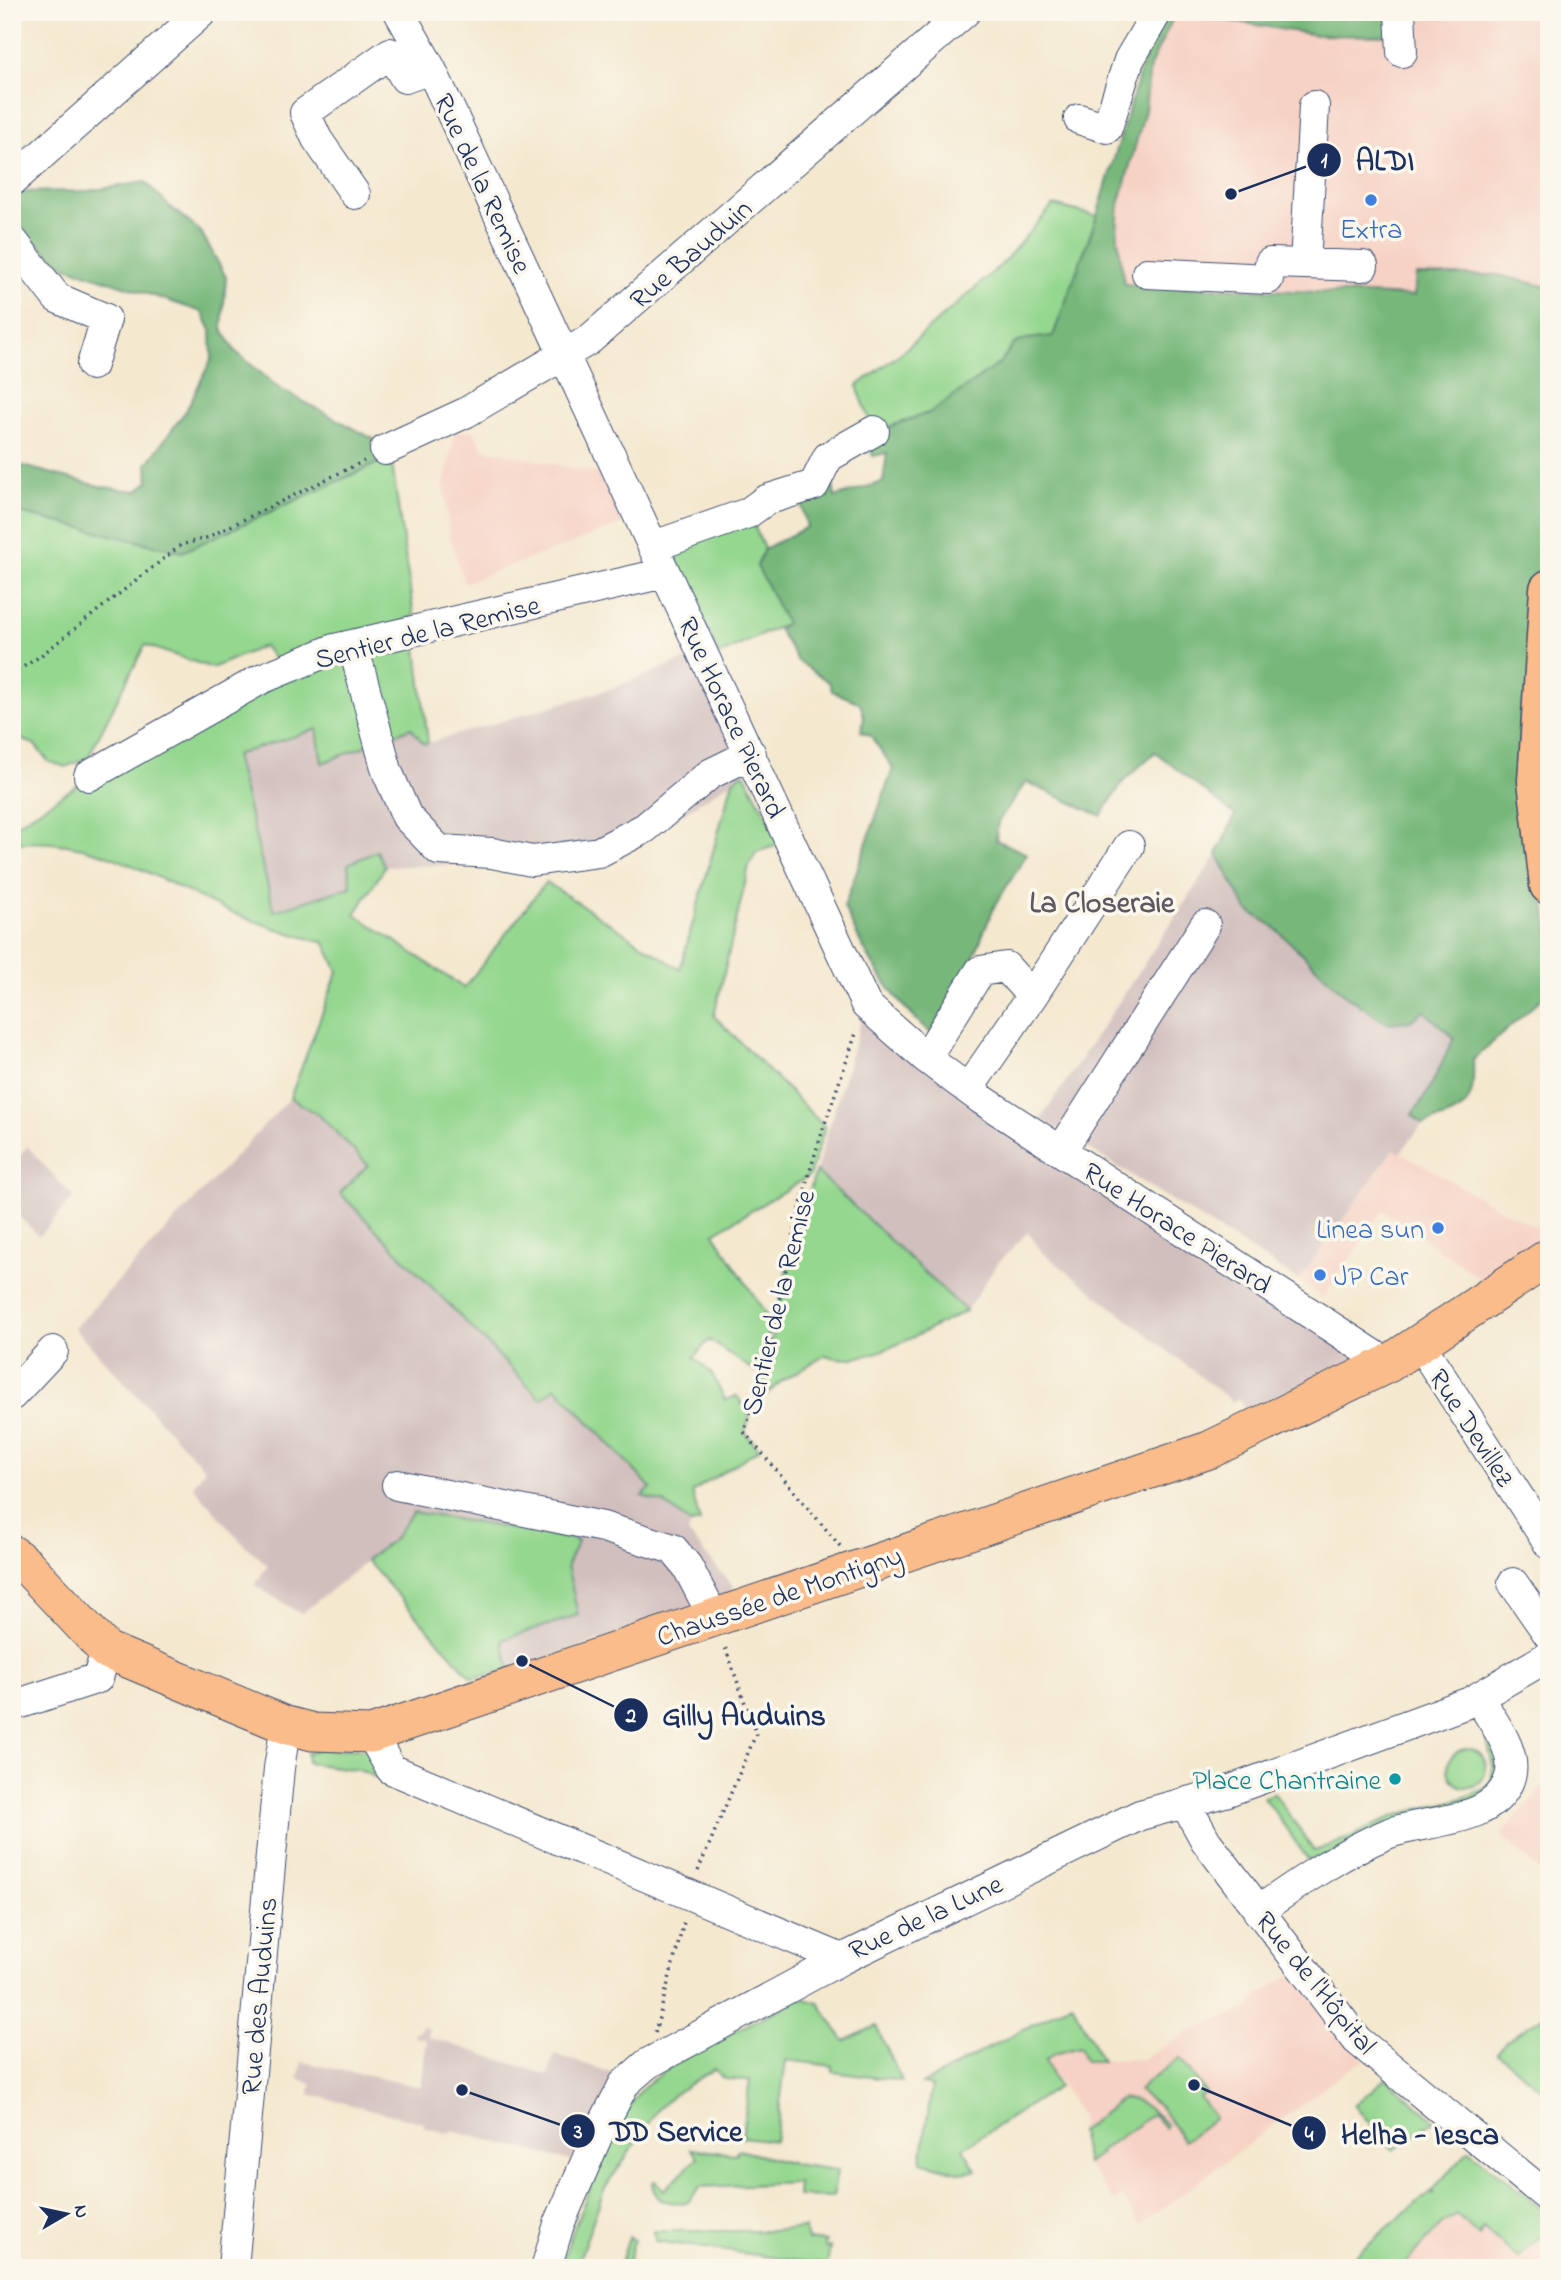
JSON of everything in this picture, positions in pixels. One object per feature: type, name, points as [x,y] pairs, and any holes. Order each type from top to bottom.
[{"type":"highway","points":[[1549,589],[1537,781],[1549,885]]},
{"type":"main road","name":"Chaussée de Montigny","points":[[12,1555],[27,1566],[106,1650],[286,1725],[313,1732],[371,1734],[1209,1450],[1388,1364],[1549,1257]]},
{"type":"street","points":[[12,181],[202,12]]},
{"type":"street","name":"Rue de la Remise","points":[[399,12],[431,69],[564,357]]},
{"type":"street","name":"Rue Bauduin","points":[[385,450],[466,413],[589,340],[965,12]]},
{"type":"street","points":[[1079,119],[1107,128],[1129,60],[1157,12]]},
{"type":"street","points":[[1400,12],[1402,52]]},
{"type":"street","points":[[355,194],[317,139],[306,113],[390,53],[405,78],[431,69]]},
{"type":"street","points":[[1305,264],[1314,106]]},
{"type":"street","points":[[12,240],[57,298],[106,319],[92,365]]},
{"type":"street","points":[[1147,273],[1268,279],[1270,263],[1363,266]]},
{"type":"street","name":"Rue Horace Pierard","points":[[564,357],[866,1005],[926,1058],[968,1089],[1388,1364]]},
{"type":"street","name":"Sentier de la Remise","points":[[89,776],[261,679],[334,649],[660,559],[748,513],[766,500],[814,485],[828,457],[874,431]]},
{"type":"street","points":[[353,645],[387,771],[407,817],[439,850],[492,853],[532,861],[599,852],[645,828],[710,774],[751,754]]},
{"type":"street","points":[[968,1089],[1129,846]]},
{"type":"street","points":[[1061,1150],[1205,925]]},
{"type":"street","points":[[926,1058],[980,971],[1006,967],[1032,996]]},
{"type":"street","name":"Rue Devillez","points":[[1420,1344],[1549,1544]]},
{"type":"street","points":[[12,1395],[53,1351]]},
{"type":"street","points":[[397,1486],[603,1527],[673,1549],[687,1566],[713,1616]]},
{"type":"street","points":[[1513,1583],[1549,1635]]},
{"type":"street","points":[[12,1706],[98,1678],[106,1650]]},
{"type":"street","points":[[1185,1803],[1206,1841],[1254,1904],[1389,1833],[1488,1806],[1510,1779],[1511,1763],[1490,1692],[1549,1656]]},
{"type":"street","name":"Rue de la Lune","points":[[371,1734],[391,1769],[842,1959],[1140,1815],[1228,1791],[1490,1692]]},
{"type":"street","name":"Rue des Auduins","points":[[233,2268],[279,1768],[286,1725]]},
{"type":"street","name":"Rue de l'Hôpital","points":[[1254,1904],[1357,2040],[1549,2198]]},
{"type":"street","points":[[546,2268],[559,2224],[599,2132],[624,2084],[647,2064],[842,1959]]},
{"type":"path","points":[[12,674],[49,649],[181,545],[206,538],[385,450]]},
{"type":"path","name":"Sentier de la Remise","points":[[858,1567],[744,1432],[767,1362],[772,1324],[809,1176],[866,1005]]},
{"type":"path","points":[[647,2064],[687,1911],[688,1893],[757,1734],[713,1616]]},
{"type":"shaded area","points":[[1176,12],[1316,35],[1390,36],[1388,12],[1549,12],[1549,287],[1499,275],[1416,275],[1414,296],[1124,284],[1117,231],[1119,205],[1145,110],[1150,66]]},
{"type":"shaded area","points":[[473,430],[484,449],[606,475],[628,522],[464,583],[449,533],[444,485],[455,432]]},
{"type":"shaded area","points":[[694,656],[744,773],[615,859],[385,867],[376,851],[351,887],[274,911],[235,755],[317,729],[323,762],[411,727],[424,744],[610,689]]},
{"type":"shaded area","points":[[1217,854],[1247,910],[1410,1021],[1424,1011],[1454,1039],[1428,1092],[1412,1115],[1423,1124],[1400,1153],[1394,1149],[1299,1280],[1041,1119]]},
{"type":"shaded area","points":[[866,1005],[1359,1360],[1249,1417],[1239,1398],[1233,1402],[1042,1252],[1028,1232],[998,1263],[966,1311],[816,1171]]},
{"type":"shaded area","points":[[290,1098],[320,1116],[369,1165],[340,1193],[541,1399],[555,1387],[651,1488],[643,1496],[664,1503],[691,1524],[688,1533],[740,1595],[510,1670],[501,1641],[578,1615],[567,1565],[413,1512],[393,1540],[301,1614],[254,1585],[268,1565],[243,1544],[193,1486],[205,1469],[74,1328]]},
{"type":"shaded area","points":[[27,1146],[74,1198],[39,1236],[12,1210],[12,1167]]},
{"type":"shaded area","points":[[1395,1149],[1509,1214],[1544,1230],[1539,1246],[1483,1283],[1383,1210],[1323,1298],[1299,1280]]},
{"type":"shaded area","points":[[1545,1784],[1549,1787],[1549,1880],[1501,1835]]},
{"type":"shaded area","points":[[1294,1973],[1365,2061],[1354,2065],[1141,2225],[1122,2197],[1115,2202],[1087,2164],[1080,2134],[1082,2117],[1045,2061],[1053,2054],[1079,2047],[1086,2061],[1143,2059],[1189,2032],[1249,2008],[1260,1994]]},
{"type":"shaded area","points":[[422,2026],[429,2028],[429,2037],[548,2075],[554,2054],[621,2076],[571,2161],[452,2131],[450,2134],[424,2127],[424,2123],[309,2094],[312,2083],[298,2079],[302,2062],[421,2087],[427,2040],[414,2037]]},
{"type":"shaded area","points":[[1457,2215],[1479,2237],[1483,2228],[1518,2258],[1527,2254],[1549,2230],[1549,2268],[1400,2268],[1442,2224]]},
{"type":"green space","points":[[1168,12],[1176,12],[1150,66],[1145,110],[1119,205],[1117,231],[1124,284],[1414,296],[1416,275],[1499,275],[1549,287],[1549,569],[1537,678],[1534,812],[1549,935],[1549,999],[1542,998],[1473,1060],[1470,1098],[1459,1111],[1423,1124],[1412,1115],[1428,1092],[1454,1038],[1424,1011],[1410,1021],[1387,1023],[1345,995],[1274,927],[1247,910],[1217,854],[1235,815],[1155,752],[1122,783],[1101,816],[1026,782],[998,822],[996,840],[1027,854],[994,907],[965,978],[931,1033],[891,991],[860,942],[844,907],[893,768],[870,735],[861,732],[864,717],[860,703],[832,691],[830,683],[798,661],[778,629],[786,623],[757,566],[764,549],[807,527],[800,499],[832,479],[835,497],[883,482],[887,453],[873,456],[869,445],[885,428],[931,412],[1001,362],[1014,344],[1027,339],[1053,336],[1097,216],[1142,65]]},
{"type":"green space","points":[[1178,12],[1388,12],[1390,36],[1316,35]]},
{"type":"green space","points":[[145,182],[201,232],[226,277],[222,329],[235,351],[280,389],[383,444],[391,457],[182,552],[12,511],[12,463],[103,487],[137,491],[148,482],[147,464],[187,409],[212,358],[211,330],[202,312],[64,266],[12,224],[12,192],[87,191]]},
{"type":"green space","points":[[1053,205],[1097,216],[1053,336],[1027,339],[1014,344],[1001,362],[931,412],[885,428],[876,437],[857,386],[901,353],[1000,266]]},
{"type":"green space","points":[[391,457],[414,617],[279,666],[264,646],[212,668],[145,645],[88,757],[66,767],[49,762],[34,744],[12,736],[12,511],[182,552]]},
{"type":"green space","points":[[751,518],[764,549],[757,566],[787,623],[719,655],[672,552]]},
{"type":"green space","points":[[416,640],[428,743],[424,744],[411,728],[322,763],[317,729],[235,755],[274,911],[351,887],[348,864],[377,851],[385,867],[355,914],[464,988],[546,882],[680,969],[733,780],[744,773],[782,844],[756,852],[749,866],[714,1016],[825,1127],[809,1176],[714,1233],[772,1324],[756,1372],[709,1340],[694,1357],[712,1374],[725,1400],[737,1396],[750,1416],[745,1432],[759,1449],[692,1492],[700,1522],[691,1524],[664,1503],[642,1496],[651,1488],[556,1387],[541,1399],[340,1193],[368,1165],[320,1116],[290,1098],[338,971],[325,943],[233,913],[135,866],[88,849],[38,842],[12,844],[12,827],[78,785],[259,685]]},
{"type":"green space","points":[[816,1171],[966,1311],[877,1352],[841,1358],[826,1355],[783,1380],[753,1407],[767,1362],[790,1253]]},
{"type":"green space","points":[[413,1512],[578,1540],[567,1565],[578,1615],[502,1640],[510,1670],[472,1678],[366,1560],[393,1540]]},
{"type":"green space","points":[[1487,1739],[1495,1742],[1498,1790],[1309,1861],[1264,1797],[1274,1793],[1314,1851],[1390,1818],[1467,1796],[1490,1785],[1493,1767]]},
{"type":"green space","points":[[321,1749],[370,1749],[378,1778],[359,1770],[308,1763],[307,1753]]},
{"type":"green space","points":[[1467,1749],[1480,1755],[1486,1768],[1480,1781],[1467,1787],[1454,1781],[1448,1768],[1454,1755]]},
{"type":"green space","points":[[802,1998],[819,2003],[844,2041],[876,2026],[902,2081],[833,2072],[833,2066],[786,2060],[775,2141],[742,2137],[750,2080],[724,2079],[714,2069],[674,2094],[658,2109],[604,2190],[576,2268],[561,2268],[598,2170],[624,2115],[637,2095],[647,2084],[683,2059]]},
{"type":"green space","points":[[1072,2003],[1102,2061],[1085,2061],[1080,2047],[1054,2054],[1045,2061],[1058,2087],[963,2148],[976,2170],[958,2172],[921,2162],[932,2086],[922,2084]]},
{"type":"green space","points":[[1549,2013],[1549,2096],[1497,2053],[1506,2041]]},
{"type":"green space","points":[[1180,2058],[1205,2092],[1199,2097],[1215,2118],[1184,2141],[1162,2109],[1139,2091]]},
{"type":"green space","points":[[1386,2078],[1435,2121],[1393,2150],[1354,2105]]},
{"type":"green space","points":[[1122,2098],[1147,2107],[1167,2125],[1165,2128],[1153,2114],[1099,2152],[1100,2154],[1087,2164],[1080,2132]]},
{"type":"green space","points":[[691,2149],[736,2154],[738,2150],[793,2164],[837,2170],[833,2197],[797,2196],[798,2183],[700,2187],[688,2202],[676,2203],[661,2199],[652,2184],[655,2181],[664,2190],[698,2157]]},
{"type":"green space","points":[[1469,2150],[1549,2215],[1549,2230],[1518,2258],[1483,2228],[1479,2237],[1457,2215],[1442,2224],[1401,2268],[1340,2268],[1431,2191],[1433,2195],[1433,2189]]},
{"type":"green space","points":[[804,2228],[807,2240],[826,2242],[825,2248],[830,2248],[827,2265],[655,2241],[654,2231],[772,2231]]},
{"type":"green space","points":[[629,2237],[634,2240],[627,2268],[619,2268]]},
{"type":"place","name":"ALDI","points":[[1231,194]]},
{"type":"place","name":"Extra","points":[[1371,200]]},
{"type":"place","name":"Linea sun","points":[[1438,1228]]},
{"type":"place","name":"JP Car","points":[[1320,1275]]},
{"type":"place","name":"Gilly Auduins","points":[[522,1661]]},
{"type":"place","name":"Place Chantraine","points":[[1395,1779]]},
{"type":"place","name":"Helha - Iesca","points":[[1194,2085]]},
{"type":"place","name":"DD Service","points":[[462,2090]]},
{"type":"district","name":"La Closeraie","points":[[1102,902]]}]
